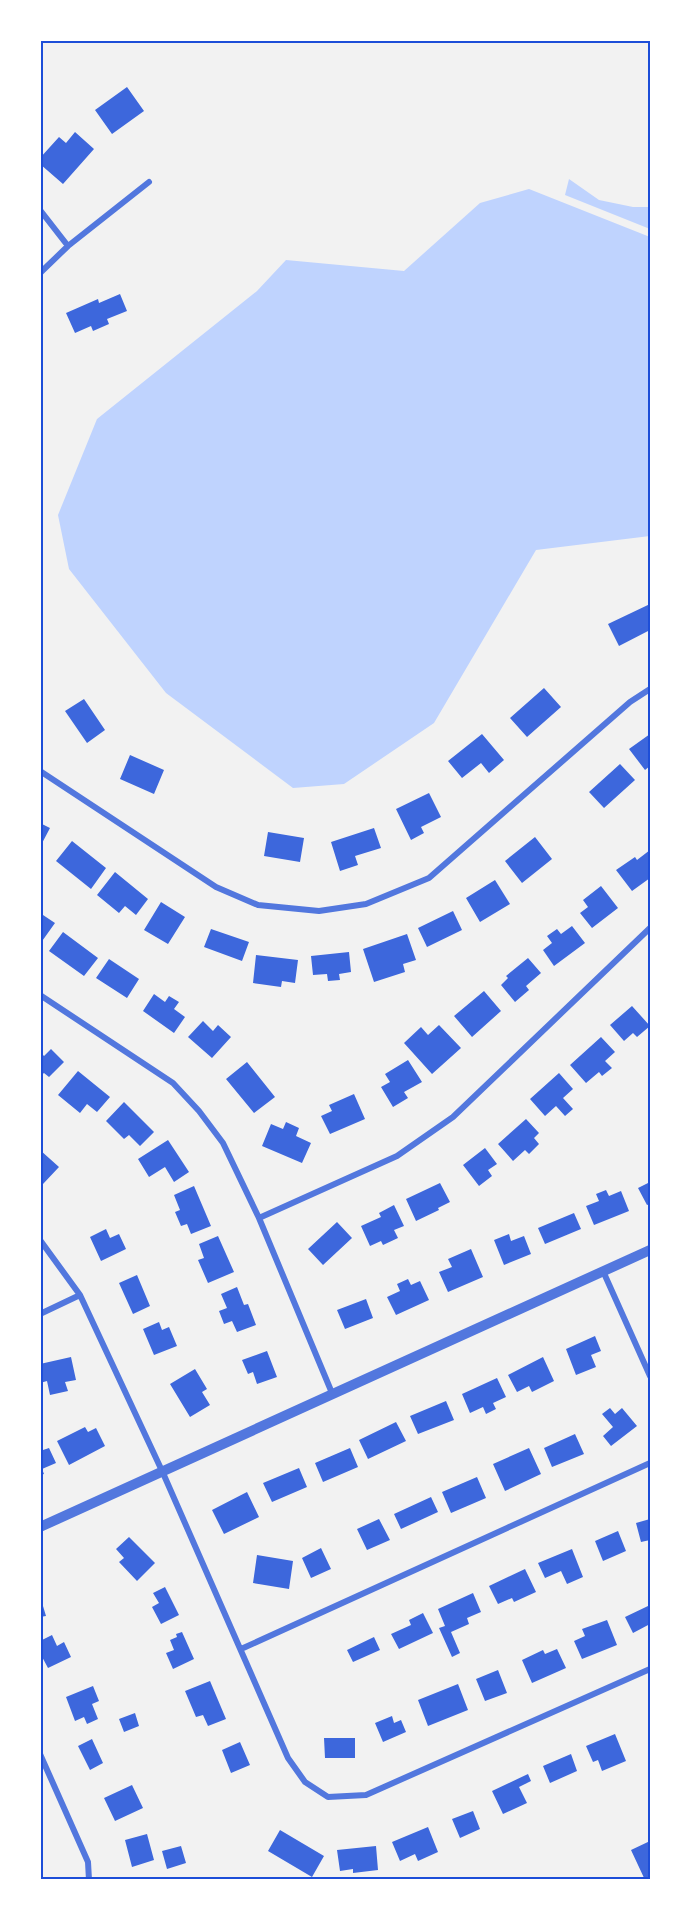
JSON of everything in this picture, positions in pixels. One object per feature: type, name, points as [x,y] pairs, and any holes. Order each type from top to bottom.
[{"type":"street","points":[[40,273],[68,246],[149,182]]},
{"type":"street","points":[[40,210],[68,246]]},
{"type":"street","points":[[40,771],[216,887],[258,905],[320,911],[366,904],[429,878],[630,702],[651,689]]},
{"type":"street","points":[[259,1218],[397,1156],[453,1117],[651,928]]},
{"type":"street","points":[[40,995],[173,1083],[223,1143],[259,1218],[332,1393]]},
{"type":"street","points":[[40,1240],[80,1295],[163,1473],[288,1758],[305,1782],[328,1797],[366,1795],[651,1669]]},
{"type":"street","points":[[40,1527],[651,1250]]},
{"type":"street","points":[[603,1270],[651,1376]]},
{"type":"street","points":[[40,1314],[80,1295]]},
{"type":"street","points":[[241,1649],[651,1463]]},
{"type":"street","points":[[40,1754],[88,1862],[89,1880]]},
{"type":"water","points":[[569,179],[599,200],[633,207],[650,207],[650,229],[565,195]]},
{"type":"water","points":[[529,189],[650,237],[650,536],[536,550],[434,723],[344,784],[293,788],[166,693],[69,569],[58,515],[97,419],[257,291],[286,260],[404,271],[480,203]]},
{"type":"building","points":[[127,87],[144,111],[112,134],[95,110]]},
{"type":"building","points":[[75,132],[94,149],[63,184],[40,164],[40,158],[59,137],[66,143]]},
{"type":"building","points":[[120,294],[127,311],[107,319],[109,324],[93,331],[91,326],[75,333],[66,313],[98,299],[99,303]]},
{"type":"building","points":[[650,604],[650,630],[619,646],[608,624]]},
{"type":"building","points":[[544,688],[561,707],[527,737],[510,718]]},
{"type":"building","points":[[84,699],[105,730],[87,743],[65,711]]},
{"type":"building","points":[[482,734],[504,760],[489,773],[481,763],[462,778],[448,761]]},
{"type":"building","points":[[650,734],[650,766],[645,770],[629,749]]},
{"type":"building","points":[[130,755],[164,770],[154,794],[120,779]]},
{"type":"building","points":[[620,764],[635,780],[604,808],[589,792]]},
{"type":"building","points":[[429,793],[441,817],[421,827],[424,833],[411,840],[396,809]]},
{"type":"building","points":[[40,823],[50,828],[40,847]]},
{"type":"building","points":[[374,828],[381,848],[355,856],[358,865],[340,871],[331,842]]},
{"type":"building","points":[[268,832],[304,838],[300,862],[264,856]]},
{"type":"building","points":[[535,837],[552,859],[522,883],[505,861]]},
{"type":"building","points":[[72,841],[106,868],[91,889],[56,861]]},
{"type":"building","points":[[650,850],[650,878],[632,891],[616,870],[635,857],[637,860]]},
{"type":"building","points":[[115,872],[148,899],[136,915],[125,906],[119,913],[97,895]]},
{"type":"building","points":[[495,880],[510,904],[480,922],[466,898]]},
{"type":"building","points":[[601,886],[618,908],[592,928],[580,913],[588,907],[583,900]]},
{"type":"building","points":[[161,902],[185,917],[168,944],[144,930]]},
{"type":"building","points":[[453,911],[462,930],[427,947],[418,928]]},
{"type":"building","points":[[40,913],[55,923],[40,944]]},
{"type":"building","points":[[572,926],[585,943],[554,966],[543,950],[552,943],[547,936],[557,929],[561,934]]},
{"type":"building","points":[[211,929],[249,942],[242,961],[204,947]]},
{"type":"building","points":[[63,932],[98,958],[84,976],[49,951]]},
{"type":"building","points":[[407,934],[416,960],[403,964],[405,972],[374,982],[363,949]]},
{"type":"building","points":[[349,952],[351,972],[339,974],[340,980],[328,981],[327,974],[313,975],[311,956]]},
{"type":"building","points":[[256,955],[298,960],[295,983],[282,981],[281,987],[253,983]]},
{"type":"building","points":[[528,958],[541,973],[526,986],[529,990],[515,1002],[501,985],[508,978],[506,976]]},
{"type":"building","points":[[109,959],[139,979],[127,998],[96,978]]},
{"type":"building","points":[[484,991],[501,1011],[472,1037],[454,1016]]},
{"type":"building","points":[[154,994],[165,1002],[169,996],[179,1002],[174,1009],[185,1017],[174,1033],[143,1011]]},
{"type":"building","points":[[632,1006],[650,1026],[637,1037],[633,1033],[624,1041],[610,1025]]},
{"type":"building","points":[[203,1021],[213,1031],[218,1025],[231,1037],[212,1058],[188,1037]]},
{"type":"building","points":[[439,1025],[461,1048],[432,1074],[404,1043],[421,1027],[428,1035]]},
{"type":"building","points":[[601,1037],[615,1052],[605,1061],[612,1068],[602,1076],[599,1072],[586,1083],[570,1065]]},
{"type":"building","points":[[51,1049],[64,1062],[49,1077],[44,1073],[40,1076],[40,1052],[44,1056]]},
{"type":"building","points":[[408,1060],[422,1082],[404,1092],[408,1098],[393,1107],[381,1087],[390,1082],[385,1074]]},
{"type":"building","points":[[247,1062],[275,1097],[254,1113],[226,1079]]},
{"type":"building","points":[[78,1071],[110,1097],[97,1112],[87,1104],[80,1113],[58,1095]]},
{"type":"building","points":[[559,1073],[573,1089],[563,1098],[573,1109],[565,1116],[556,1106],[545,1116],[530,1099]]},
{"type":"building","points":[[354,1094],[365,1119],[330,1134],[321,1116],[332,1111],[329,1105]]},
{"type":"building","points":[[124,1102],[154,1132],[140,1146],[129,1135],[124,1139],[106,1121]]},
{"type":"building","points":[[526,1119],[539,1133],[534,1138],[539,1144],[529,1154],[525,1150],[513,1161],[498,1144]]},
{"type":"building","points":[[286,1122],[299,1128],[296,1136],[311,1143],[302,1163],[262,1146],[271,1124],[283,1129]]},
{"type":"building","points":[[168,1140],[189,1172],[174,1182],[165,1167],[149,1177],[138,1159]]},
{"type":"building","points":[[485,1148],[497,1164],[488,1170],[492,1176],[479,1186],[463,1165]]},
{"type":"building","points":[[40,1150],[59,1167],[43,1184],[40,1182]]},
{"type":"building","points":[[650,1182],[650,1204],[647,1205],[638,1188]]},
{"type":"building","points":[[440,1183],[450,1202],[416,1221],[406,1199]]},
{"type":"building","points":[[194,1186],[211,1226],[191,1234],[187,1224],[181,1226],[175,1212],[180,1210],[174,1195]]},
{"type":"building","points":[[606,1190],[609,1196],[621,1191],[629,1211],[594,1225],[586,1206],[599,1201],[596,1194]]},
{"type":"building","points":[[394,1205],[404,1226],[394,1230],[398,1238],[383,1245],[381,1241],[370,1246],[361,1226],[381,1217],[379,1213]]},
{"type":"building","points":[[574,1213],[581,1229],[545,1244],[538,1228]]},
{"type":"building","points":[[337,1222],[352,1238],[323,1265],[308,1249]]},
{"type":"building","points":[[106,1229],[110,1238],[119,1234],[126,1249],[101,1261],[90,1237]]},
{"type":"building","points":[[509,1234],[511,1241],[524,1236],[531,1254],[504,1265],[494,1240]]},
{"type":"building","points":[[218,1236],[234,1272],[208,1283],[198,1260],[204,1258],[199,1244]]},
{"type":"building","points":[[471,1249],[483,1277],[448,1292],[439,1272],[452,1267],[448,1259]]},
{"type":"building","points":[[137,1275],[150,1306],[133,1314],[119,1283]]},
{"type":"building","points":[[408,1279],[411,1285],[420,1281],[429,1300],[396,1315],[387,1297],[400,1291],[397,1284]]},
{"type":"building","points":[[237,1287],[244,1305],[248,1304],[256,1325],[237,1332],[232,1321],[224,1324],[219,1311],[227,1308],[221,1294]]},
{"type":"building","points":[[366,1299],[373,1318],[345,1329],[337,1310]]},
{"type":"building","points":[[159,1322],[162,1330],[169,1327],[177,1346],[154,1355],[143,1329]]},
{"type":"building","points":[[595,1336],[601,1351],[591,1355],[596,1367],[576,1375],[566,1349]]},
{"type":"building","points":[[267,1351],[277,1377],[257,1384],[253,1372],[248,1374],[242,1360]]},
{"type":"building","points":[[71,1357],[76,1380],[65,1382],[68,1391],[50,1395],[47,1381],[40,1383],[40,1364]]},
{"type":"building","points":[[543,1357],[554,1381],[532,1392],[529,1386],[517,1392],[508,1375]]},
{"type":"building","points":[[195,1369],[207,1389],[202,1392],[210,1405],[190,1417],[170,1384]]},
{"type":"building","points":[[497,1378],[506,1397],[493,1403],[496,1409],[486,1414],[483,1407],[470,1413],[462,1394]]},
{"type":"building","points":[[446,1401],[454,1420],[418,1434],[410,1416]]},
{"type":"building","points":[[610,1408],[615,1414],[622,1408],[637,1426],[611,1446],[603,1436],[613,1427],[602,1414]]},
{"type":"building","points":[[396,1422],[406,1441],[368,1459],[359,1440]]},
{"type":"building","points":[[85,1427],[88,1432],[96,1428],[105,1446],[69,1465],[57,1441]]},
{"type":"building","points":[[575,1434],[584,1454],[552,1467],[544,1448]]},
{"type":"building","points":[[49,1448],[56,1463],[42,1469],[44,1474],[40,1475],[40,1451]]},
{"type":"building","points":[[350,1448],[358,1467],[323,1482],[315,1463]]},
{"type":"building","points":[[529,1448],[541,1474],[505,1491],[493,1464]]},
{"type":"building","points":[[299,1468],[307,1487],[272,1502],[263,1483]]},
{"type":"building","points":[[477,1477],[486,1498],[451,1513],[442,1492]]},
{"type":"building","points":[[247,1492],[259,1517],[224,1534],[212,1510]]},
{"type":"building","points":[[431,1497],[438,1512],[401,1529],[394,1514]]},
{"type":"building","points":[[379,1519],[390,1540],[367,1550],[357,1529]]},
{"type":"building","points":[[650,1519],[650,1540],[641,1542],[636,1523]]},
{"type":"building","points":[[618,1531],[626,1551],[603,1561],[595,1541]]},
{"type":"building","points":[[129,1537],[155,1563],[137,1581],[119,1562],[124,1558],[116,1549]]},
{"type":"building","points":[[321,1548],[331,1569],[311,1578],[302,1558]]},
{"type":"building","points":[[572,1549],[583,1577],[567,1584],[561,1571],[545,1578],[538,1563]]},
{"type":"building","points":[[257,1555],[293,1561],[289,1589],[253,1583]]},
{"type":"building","points":[[525,1569],[536,1592],[514,1602],[512,1598],[498,1604],[489,1586]]},
{"type":"building","points":[[165,1587],[179,1615],[161,1624],[152,1607],[159,1603],[153,1593]]},
{"type":"building","points":[[473,1593],[481,1612],[467,1618],[469,1624],[451,1632],[460,1653],[452,1657],[439,1628],[445,1626],[438,1609]]},
{"type":"building","points":[[40,1596],[46,1616],[40,1617]]},
{"type":"building","points":[[648,1606],[650,1624],[633,1633],[625,1617]]},
{"type":"building","points":[[423,1613],[433,1633],[399,1649],[391,1634],[411,1625],[409,1620]]},
{"type":"building","points":[[607,1620],[617,1645],[582,1659],[574,1641],[585,1636],[582,1629]]},
{"type":"building","points":[[182,1632],[194,1659],[173,1669],[166,1653],[174,1650],[170,1640]]},
{"type":"building","points":[[52,1635],[57,1646],[64,1642],[71,1657],[48,1668],[40,1653],[40,1641]]},
{"type":"building","points":[[374,1637],[380,1650],[353,1662],[347,1650]]},
{"type":"building","points":[[557,1649],[566,1668],[532,1683],[522,1660],[543,1650],[545,1654]]},
{"type":"building","points":[[498,1670],[507,1693],[485,1701],[476,1679]]},
{"type":"building","points":[[210,1681],[226,1719],[208,1726],[203,1715],[196,1717],[185,1691]]},
{"type":"building","points":[[458,1684],[468,1710],[428,1726],[418,1700]]},
{"type":"building","points":[[93,1686],[99,1701],[92,1704],[98,1719],[87,1724],[84,1717],[75,1721],[66,1697]]},
{"type":"building","points":[[135,1713],[139,1726],[124,1732],[119,1719]]},
{"type":"building","points":[[392,1716],[394,1723],[401,1720],[406,1732],[383,1742],[375,1723]]},
{"type":"building","points":[[615,1734],[626,1761],[602,1771],[598,1760],[593,1762],[586,1746]]},
{"type":"building","points":[[324,1738],[355,1738],[355,1758],[325,1758]]},
{"type":"building","points":[[92,1739],[103,1763],[90,1770],[78,1746]]},
{"type":"building","points":[[240,1742],[250,1765],[231,1773],[222,1750]]},
{"type":"building","points":[[571,1754],[577,1771],[550,1783],[543,1766]]},
{"type":"building","points":[[528,1774],[531,1781],[519,1787],[527,1803],[503,1814],[492,1791]]},
{"type":"building","points":[[132,1785],[143,1808],[115,1821],[104,1798]]},
{"type":"building","points":[[473,1811],[480,1829],[460,1838],[452,1819]]},
{"type":"building","points":[[428,1827],[438,1852],[418,1861],[415,1854],[400,1861],[392,1842]]},
{"type":"building","points":[[280,1830],[324,1856],[312,1877],[268,1851]]},
{"type":"building","points":[[147,1834],[154,1860],[132,1867],[125,1840]]},
{"type":"building","points":[[650,1841],[650,1880],[645,1880],[631,1850]]},
{"type":"building","points":[[181,1846],[186,1863],[167,1869],[162,1851]]},
{"type":"building","points":[[376,1846],[378,1870],[353,1873],[353,1869],[340,1871],[337,1850]]}]
